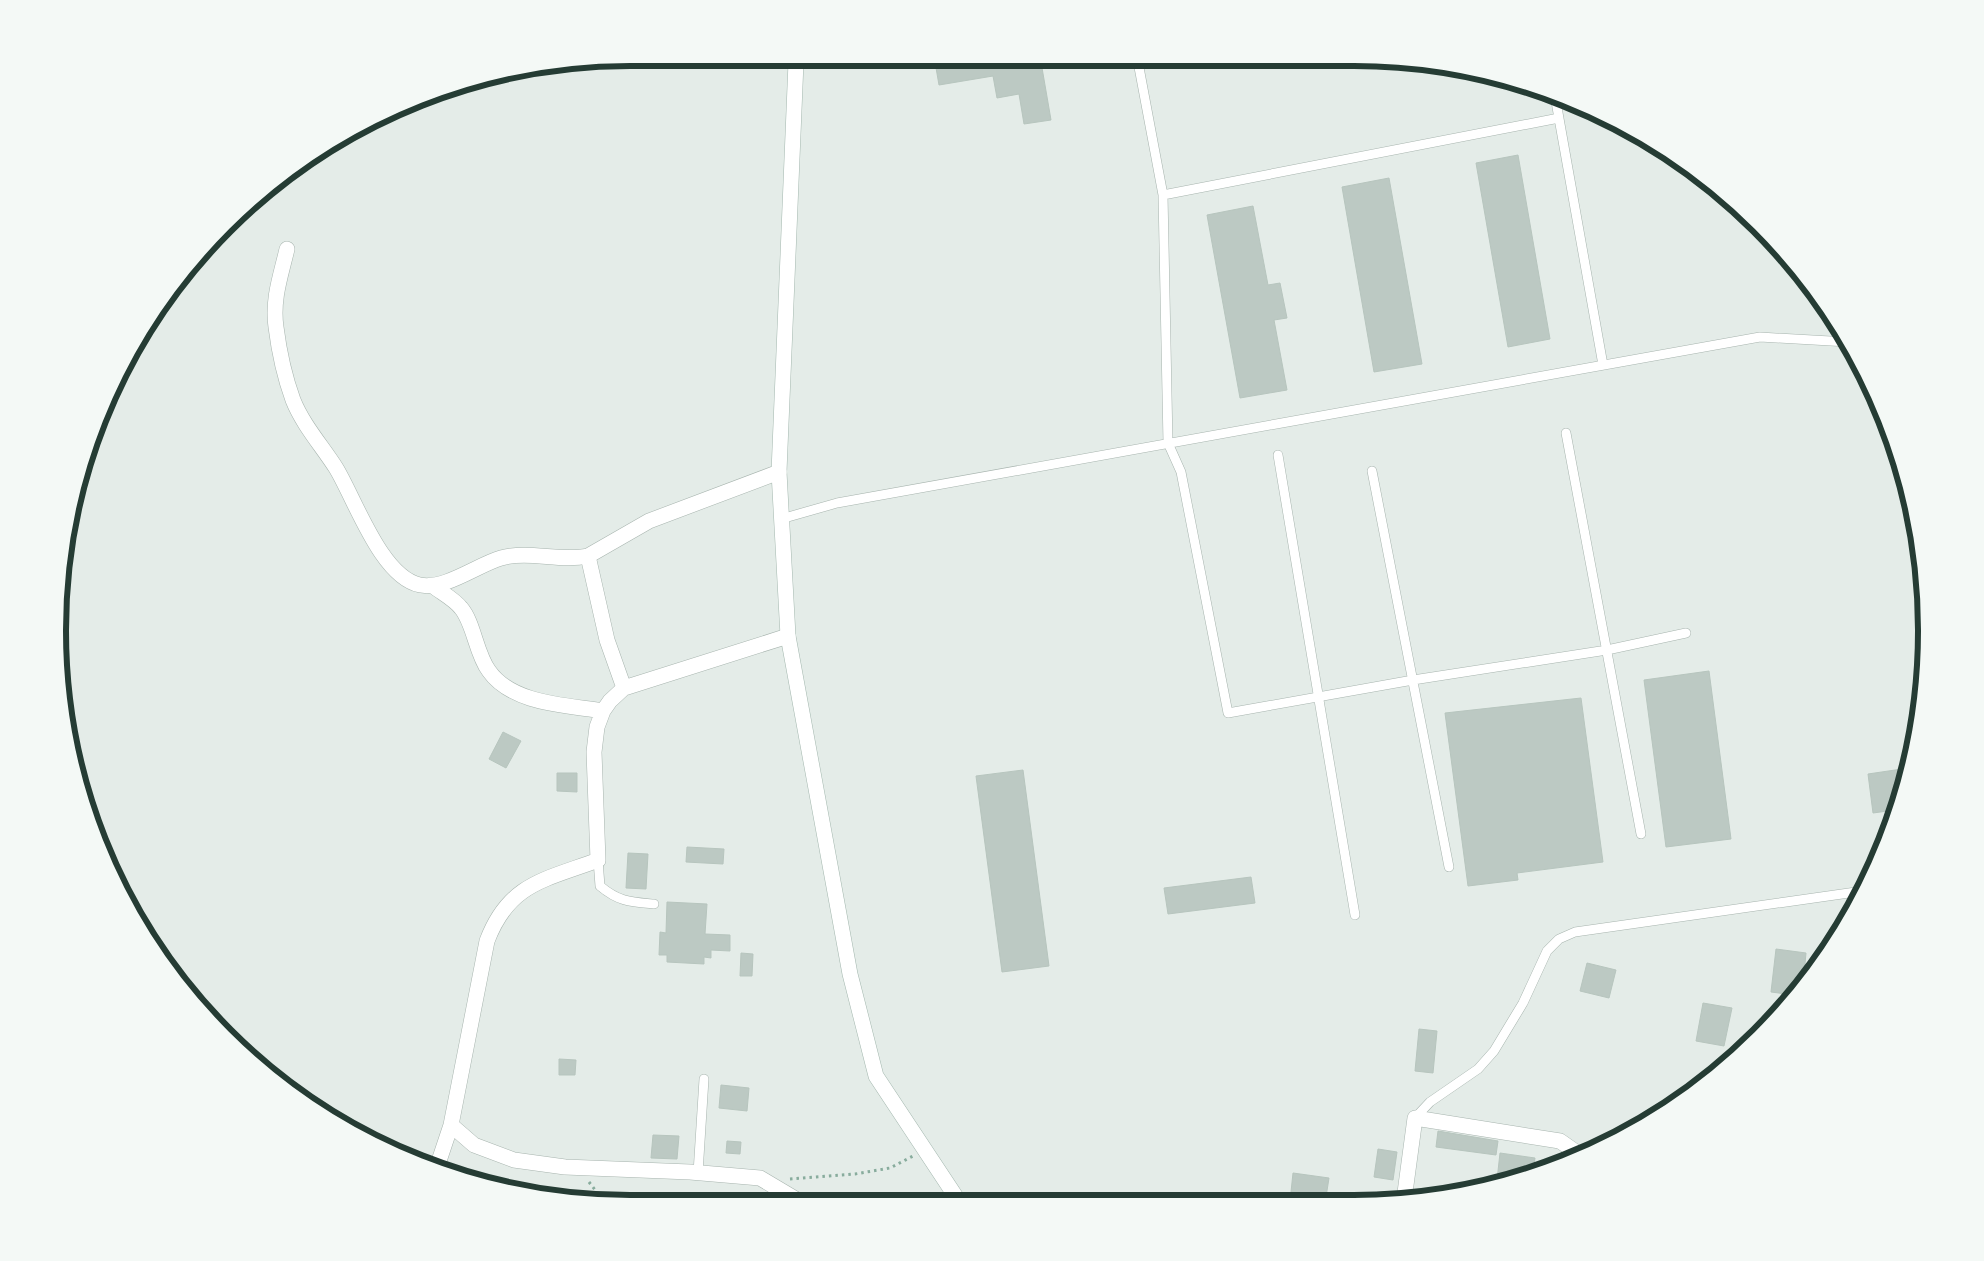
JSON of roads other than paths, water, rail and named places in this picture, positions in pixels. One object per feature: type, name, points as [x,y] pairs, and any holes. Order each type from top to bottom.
[{"type":"street","points":[[796,66],[779,472],[788,636],[850,974],[876,1076],[955,1195]]},
{"type":"street","points":[[287,249],[275,297],[274,310],[276,328],[293,401],[300,415],[337,469],[361,519],[392,567],[404,579],[434,586],[461,607],[488,671],[507,688],[519,694],[552,703],[603,711]]},
{"type":"street","points":[[434,586],[500,558],[512,556],[577,558],[588,556],[649,521],[779,472]]},
{"type":"street","points":[[588,556],[607,640],[624,688]]},
{"type":"street","points":[[439,1161],[451,1125],[487,941],[494,922],[509,901],[530,886],[598,860],[594,752],[597,727],[603,711],[624,688],[788,636]]},
{"type":"street","points":[[1405,1192],[1415,1118],[1560,1140],[1573,1150]]},
{"type":"street","points":[[451,1125],[474,1145],[514,1160],[535,1164],[698,1172],[760,1178],[789,1195]]},
{"type":"lane","points":[[1139,66],[1163,195],[1168,443],[1182,472],[1228,713],[1413,680],[1607,650],[1686,633]]},
{"type":"lane","points":[[1556,104],[1603,365]]},
{"type":"lane","points":[[1163,195],[1559,118]]},
{"type":"lane","points":[[781,519],[837,503],[1760,337],[1838,341]]},
{"type":"lane","points":[[1566,434],[1641,834]]},
{"type":"lane","points":[[1278,455],[1355,915]]},
{"type":"lane","points":[[1372,471],[1449,867]]},
{"type":"lane","points":[[598,860],[600,886],[609,894],[621,900],[654,904]]},
{"type":"lane","points":[[1415,1118],[1430,1102],[1478,1069],[1494,1051],[1523,1003],[1547,951],[1559,939],[1575,932],[1853,892]]},
{"type":"lane","points":[[698,1172],[704,1080]]}]
